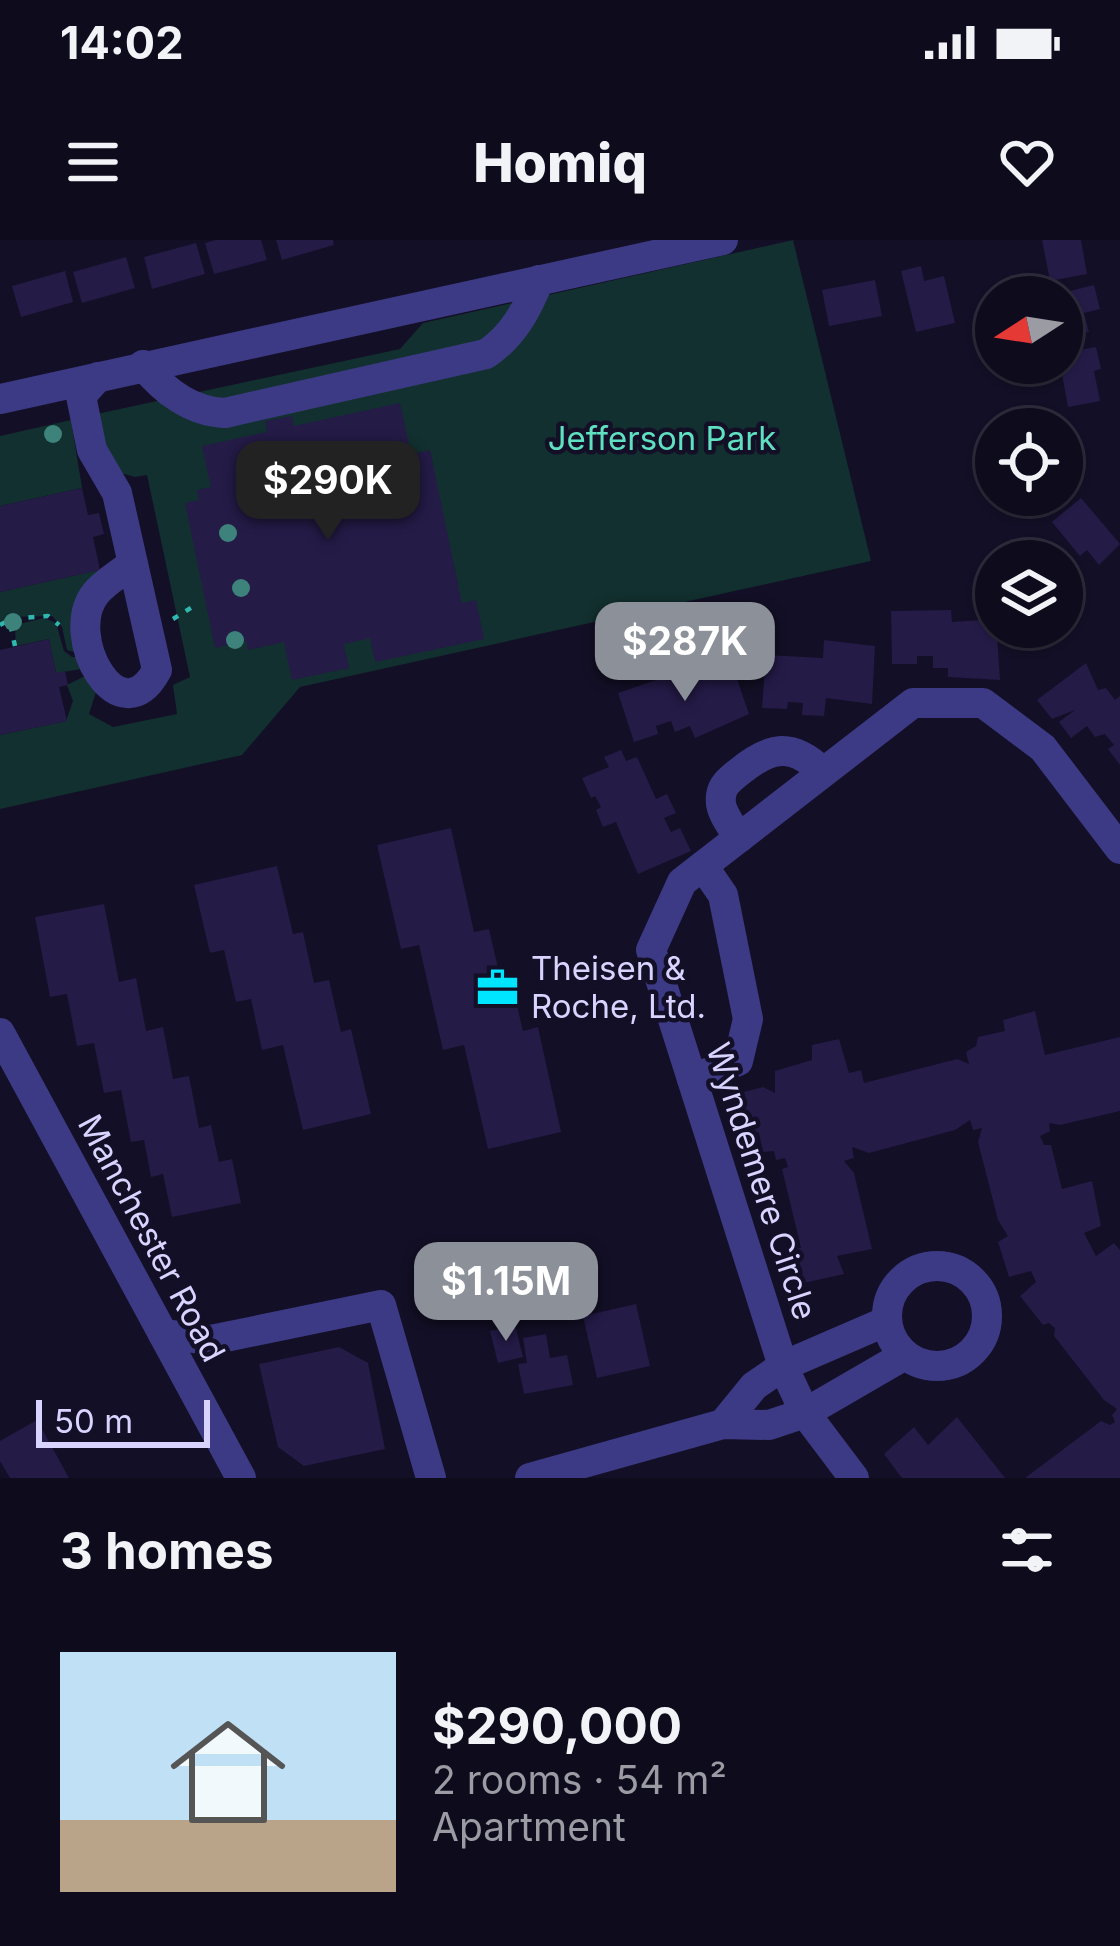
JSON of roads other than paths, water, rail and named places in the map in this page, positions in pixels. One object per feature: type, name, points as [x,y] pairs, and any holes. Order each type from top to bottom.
[{"type":"street","points":[[0,399],[723,240]]},
{"type":"street","points":[[143,365],[158,383],[203,412],[226,413],[486,355],[505,342],[529,306],[539,280]]},
{"type":"street","points":[[98,376],[81,396],[85,421],[99,466],[117,493],[133,563]]},
{"type":"street","name":"Wyndemere Circle","points":[[854,1478],[805,1414],[783,1366],[652,950],[682,882],[913,703],[983,703],[1043,748],[1120,848]]},
{"type":"street","points":[[739,838],[721,804],[724,784],[761,754],[796,753],[823,772]]},
{"type":"street","points":[[692,1079],[739,1060],[748,1018],[723,895],[704,866]]},
{"type":"street","name":"Manchester Road","points":[[0,1033],[241,1478]]},
{"type":"street","points":[[932,1266],[952,1268],[969,1277],[987,1311],[985,1331],[976,1348],[961,1361],[942,1366],[922,1364],[904,1355],[886,1321],[888,1301],[898,1284],[913,1271],[932,1266]]},
{"type":"street","points":[[164,1334],[211,1340],[381,1305],[431,1478]]},
{"type":"street","points":[[723,1424],[754,1386],[783,1366],[886,1321]]},
{"type":"street","points":[[189,1380],[211,1340]]},
{"type":"street","points":[[530,1478],[723,1424],[770,1425],[805,1414],[904,1355]]},
{"type":"place","name":"Theisen & Roche, Ltd.","points":[[497,987]]},
{"type":"park label","name":"Jefferson Park","points":[[662,438]]}]
